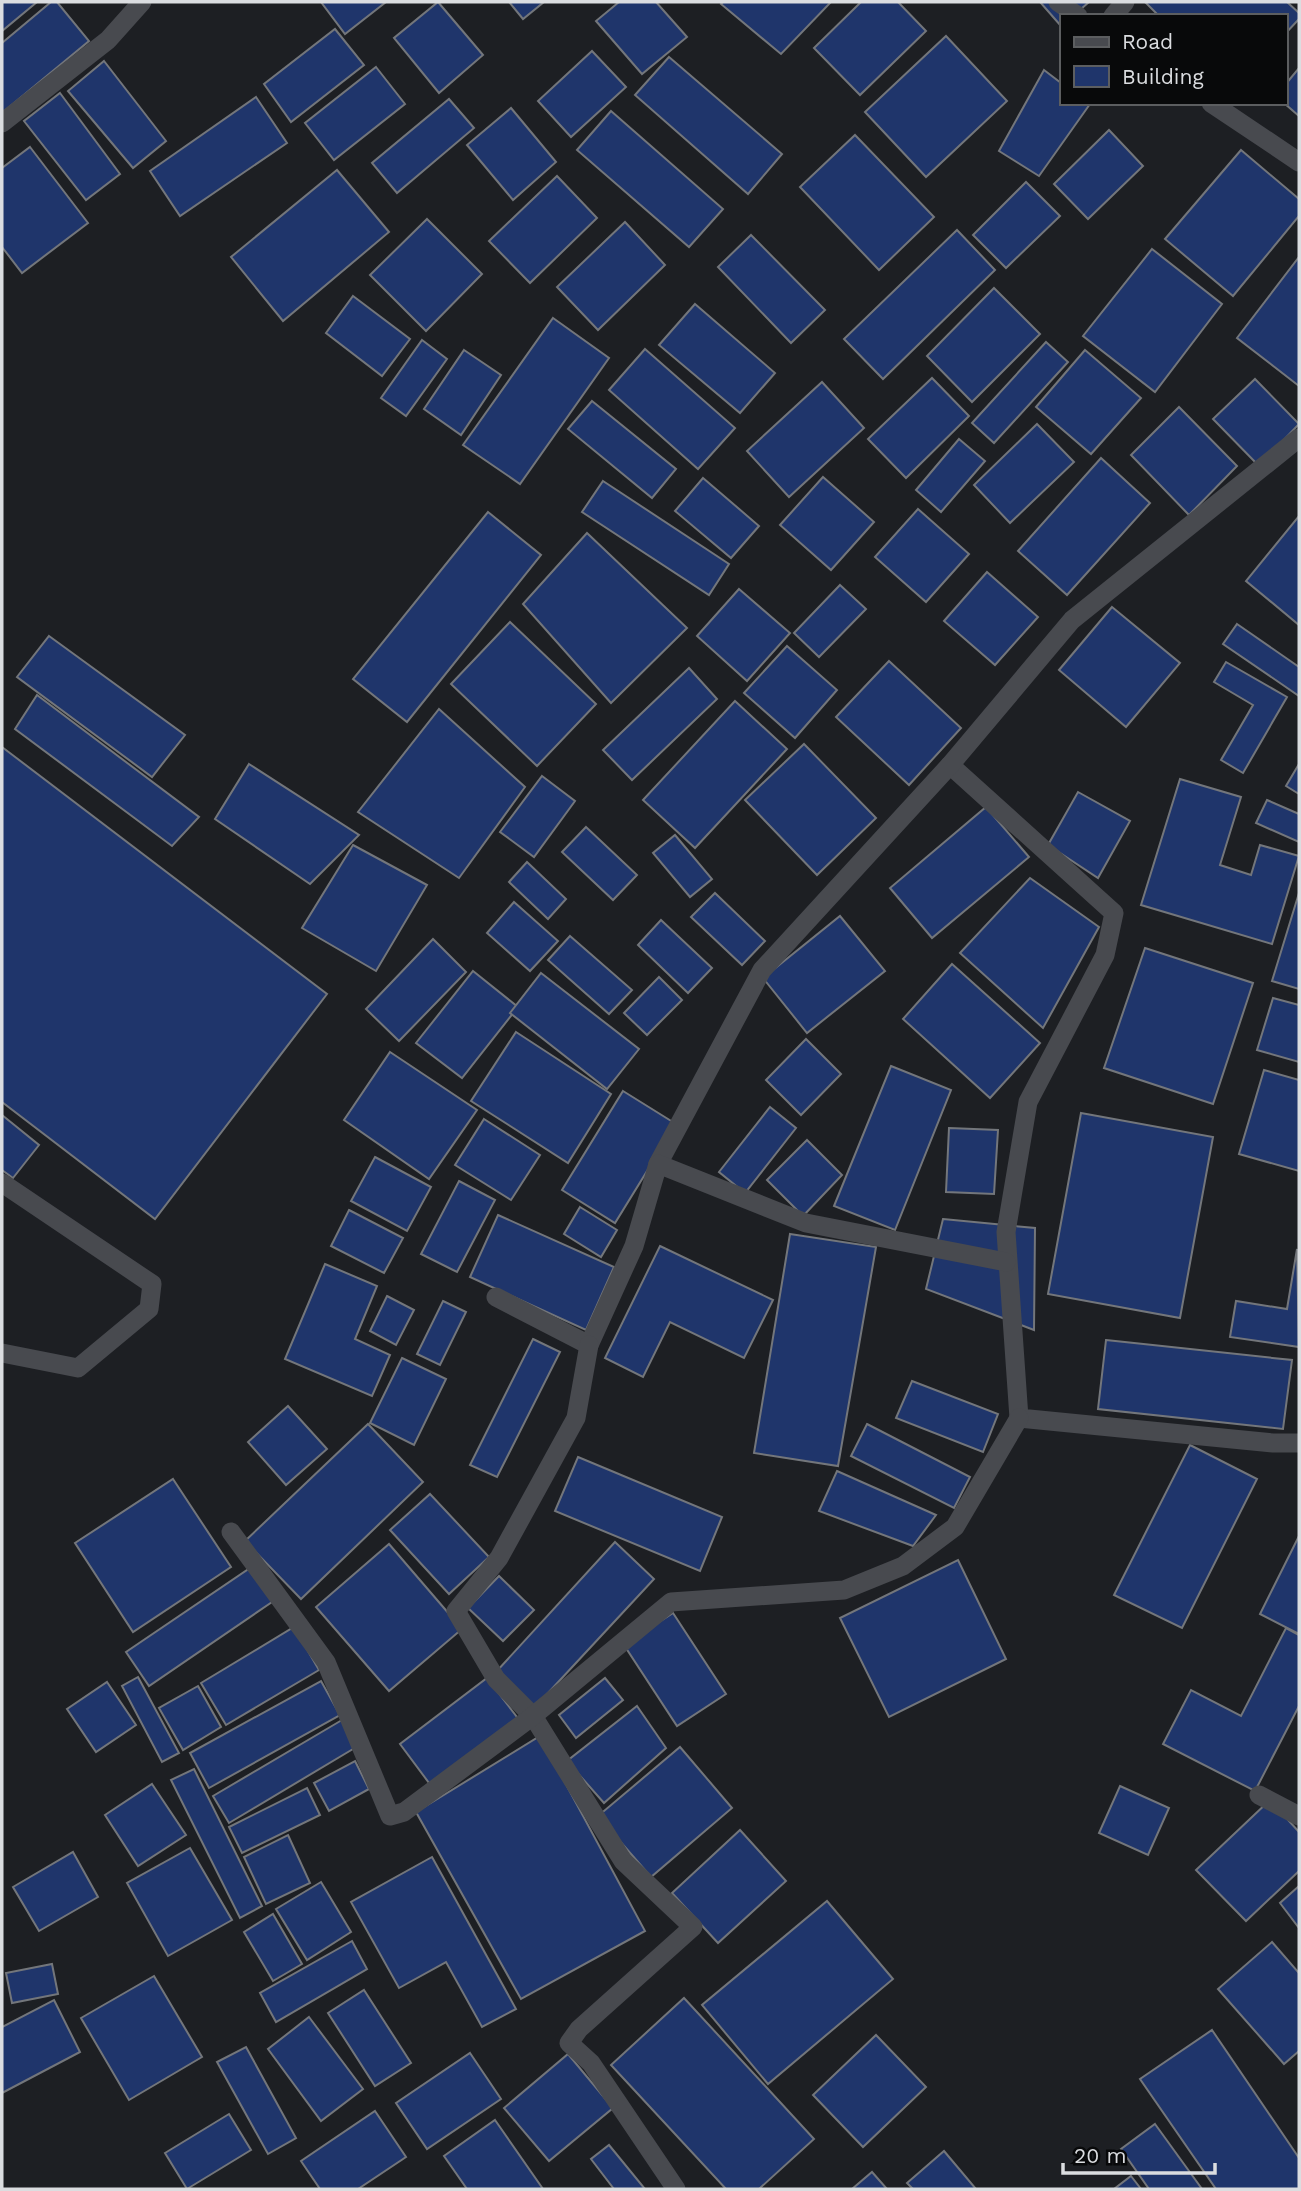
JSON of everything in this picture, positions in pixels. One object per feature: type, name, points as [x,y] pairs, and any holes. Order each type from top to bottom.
[{"type":"street","points":[[2,123],[108,40],[142,2]]},
{"type":"street","points":[[1058,2],[1075,14]]},
{"type":"street","points":[[1214,105],[1299,162]]},
{"type":"street","points":[[676,2189],[591,2063],[569,2043],[579,2029],[693,1927],[623,1861],[533,1716],[496,1679],[456,1611],[499,1558],[576,1418],[589,1345],[634,1246],[657,1164],[762,970],[950,765],[1072,621],[1299,438]]},
{"type":"street","points":[[231,1532],[326,1662],[390,1816],[404,1812],[533,1716],[671,1602],[844,1590],[904,1566],[955,1527],[1018,1419],[1006,1232],[1028,1102],[1105,955],[1114,913],[950,765]]},
{"type":"street","points":[[657,1164],[806,1223],[1006,1262]]},
{"type":"street","points":[[2,1182],[152,1284],[149,1309],[78,1368],[2,1353]]},
{"type":"street","points":[[496,1297],[589,1345]]},
{"type":"street","points":[[1018,1419],[1273,1443],[1299,1443]]},
{"type":"street","points":[[1259,1795],[1299,1816]]},
{"type":"building","points":[[2,2],[37,2],[2,31]]},
{"type":"building","points":[[51,2],[57,2],[89,41],[2,113],[2,43]]},
{"type":"building","points":[[321,2],[386,2],[345,34]]},
{"type":"building","points":[[438,2],[483,55],[439,93],[394,38]]},
{"type":"building","points":[[509,2],[544,2],[523,19]]},
{"type":"building","points":[[619,2],[656,2],[687,37],[642,74],[596,21]]},
{"type":"building","points":[[831,2],[781,54],[721,4]]},
{"type":"building","points":[[861,2],[898,2],[926,31],[860,95],[814,48]]},
{"type":"building","points":[[1040,2],[1089,2],[1075,14],[1060,14],[1060,25]]},
{"type":"building","points":[[1145,2],[1287,2],[1299,13],[1299,19],[1287,32],[1287,14],[1157,14]]},
{"type":"building","points":[[335,29],[364,65],[291,122],[264,84]]},
{"type":"building","points":[[946,36],[1007,101],[926,177],[865,112]]},
{"type":"building","points":[[592,51],[626,87],[571,137],[538,101]]},
{"type":"building","points":[[669,57],[782,154],[748,194],[635,95]]},
{"type":"building","points":[[104,61],[166,141],[133,168],[68,91]]},
{"type":"building","points":[[376,67],[405,104],[334,160],[305,123]]},
{"type":"building","points":[[1299,68],[1299,116],[1286,105],[1287,83]]},
{"type":"building","points":[[1044,70],[1060,82],[1060,105],[1089,105],[1039,176],[999,151]]},
{"type":"building","points":[[60,93],[120,174],[86,200],[24,121]]},
{"type":"building","points":[[256,97],[287,143],[180,216],[150,171]]},
{"type":"building","points":[[449,99],[474,128],[397,193],[372,163]]},
{"type":"building","points":[[511,108],[556,162],[513,200],[467,145]]},
{"type":"building","points":[[611,111],[723,209],[689,247],[577,150]]},
{"type":"building","points":[[1109,130],[1143,166],[1088,219],[1054,184]]},
{"type":"building","points":[[855,135],[934,217],[879,270],[800,187]]},
{"type":"building","points":[[30,147],[88,223],[22,273],[2,247],[2,168]]},
{"type":"building","points":[[1241,150],[1299,199],[1299,216],[1233,296],[1165,239]]},
{"type":"building","points":[[337,170],[389,232],[283,321],[231,257]]},
{"type":"building","points":[[557,176],[597,218],[530,283],[489,241]]},
{"type":"building","points":[[1026,182],[1060,216],[1006,268],[973,235]]},
{"type":"building","points":[[427,219],[482,274],[426,331],[370,275]]},
{"type":"building","points":[[625,222],[665,265],[598,330],[557,287]]},
{"type":"building","points":[[957,230],[995,270],[883,379],[844,339]]},
{"type":"building","points":[[751,235],[825,310],[791,343],[718,267]]},
{"type":"building","points":[[1152,249],[1222,304],[1155,392],[1083,336]]},
{"type":"building","points":[[1299,257],[1299,386],[1237,338]]},
{"type":"building","points":[[994,288],[1040,334],[972,402],[927,356]]},
{"type":"building","points":[[353,296],[410,339],[382,376],[326,333]]},
{"type":"building","points":[[695,304],[775,373],[740,413],[659,345]]},
{"type":"building","points":[[553,318],[609,358],[520,484],[463,445]]},
{"type":"building","points":[[422,340],[447,359],[406,416],[381,398]]},
{"type":"building","points":[[1046,342],[1068,362],[994,443],[972,423]]},
{"type":"building","points":[[645,349],[735,428],[698,469],[609,390]]},
{"type":"building","points":[[464,350],[501,375],[461,435],[424,409]]},
{"type":"building","points":[[1085,350],[1141,398],[1091,454],[1036,407]]},
{"type":"building","points":[[932,378],[969,416],[906,478],[868,439]]},
{"type":"building","points":[[1255,379],[1299,424],[1259,466],[1213,419]]},
{"type":"building","points":[[822,382],[864,428],[789,497],[747,451]]},
{"type":"building","points":[[592,401],[676,469],[652,498],[568,429]]},
{"type":"building","points":[[1179,407],[1237,466],[1189,515],[1131,455]]},
{"type":"building","points":[[1037,424],[1074,462],[1010,523],[974,485]]},
{"type":"building","points":[[959,439],[985,461],[941,512],[916,490]]},
{"type":"building","points":[[1101,458],[1150,503],[1067,595],[1018,551]]},
{"type":"building","points":[[823,477],[874,522],[831,570],[780,525]]},
{"type":"building","points":[[703,478],[759,526],[731,558],[675,511]]},
{"type":"building","points":[[603,481],[729,564],[709,595],[582,512]]},
{"type":"building","points":[[918,509],[969,554],[926,602],[875,557]]},
{"type":"building","points":[[488,512],[541,555],[407,722],[353,679]]},
{"type":"building","points":[[1299,516],[1299,625],[1246,581]]},
{"type":"building","points":[[587,533],[687,628],[611,703],[523,604]]},
{"type":"building","points":[[987,572],[1038,617],[995,665],[944,621]]},
{"type":"building","points":[[840,585],[866,609],[819,657],[794,633]]},
{"type":"building","points":[[739,589],[790,633],[747,681],[697,636]]},
{"type":"building","points":[[1112,607],[1180,663],[1126,727],[1059,670]]},
{"type":"building","points":[[510,622],[596,704],[537,766],[451,684]]},
{"type":"building","points":[[1237,624],[1299,667],[1299,696],[1223,644]]},
{"type":"building","points":[[49,636],[185,735],[152,777],[17,677]]},
{"type":"building","points":[[787,646],[837,690],[795,738],[744,693]]},
{"type":"building","points":[[889,661],[961,728],[909,785],[836,717]]},
{"type":"building","points":[[1226,662],[1287,697],[1243,773],[1221,760],[1253,705],[1214,682]]},
{"type":"building","points":[[689,668],[717,699],[632,780],[603,750]]},
{"type":"building","points":[[37,695],[199,817],[172,846],[15,729]]},
{"type":"building","points":[[735,701],[787,749],[695,848],[643,800]]},
{"type":"building","points":[[439,709],[525,787],[459,878],[358,812]]},
{"type":"building","points":[[804,744],[876,818],[817,875],[745,800]]},
{"type":"building","points":[[2,747],[327,994],[155,1219],[2,1102]]},
{"type":"building","points":[[249,764],[359,835],[310,884],[215,819]]},
{"type":"building","points":[[1299,764],[1299,794],[1286,786]]},
{"type":"building","points":[[542,776],[575,801],[534,857],[500,832]]},
{"type":"building","points":[[1180,779],[1241,797],[1220,865],[1251,875],[1260,845],[1299,856],[1272,944],[1141,905]]},
{"type":"building","points":[[1078,792],[1130,821],[1098,878],[1048,845]]},
{"type":"building","points":[[1267,800],[1299,814],[1299,842],[1256,823]]},
{"type":"building","points":[[986,807],[1029,857],[932,938],[890,888]]},
{"type":"building","points":[[586,827],[637,875],[613,900],[562,852]]},
{"type":"building","points":[[675,835],[712,879],[690,897],[653,853]]},
{"type":"building","points":[[353,845],[427,885],[376,971],[302,928]]},
{"type":"building","points":[[527,862],[566,899],[548,919],[509,882]]},
{"type":"building","points":[[1030,878],[1099,927],[1043,1028],[960,953]]},
{"type":"building","points":[[715,893],[765,941],[742,965],[691,917]]},
{"type":"building","points":[[1299,893],[1299,989],[1272,981]]},
{"type":"building","points":[[514,902],[558,941],[530,971],[487,933]]},
{"type":"building","points":[[840,916],[885,971],[807,1033],[763,978]]},
{"type":"building","points":[[661,920],[712,968],[688,993],[638,945]]},
{"type":"building","points":[[570,936],[632,990],[609,1014],[548,960]]},
{"type":"building","points":[[433,939],[466,972],[399,1041],[366,1009]]},
{"type":"building","points":[[1145,948],[1253,983],[1213,1104],[1104,1068]]},
{"type":"building","points":[[952,964],[1040,1043],[990,1098],[903,1019]]},
{"type":"building","points":[[473,971],[518,1007],[462,1078],[416,1043]]},
{"type":"building","points":[[541,973],[639,1049],[607,1089],[510,1013]]},
{"type":"building","points":[[659,977],[682,1000],[647,1035],[624,1013]]},
{"type":"building","points":[[1273,998],[1299,1005],[1299,1062],[1257,1050]]},
{"type":"building","points":[[516,1032],[611,1094],[568,1163],[471,1101]]},
{"type":"building","points":[[806,1039],[841,1074],[801,1115],[766,1080]]},
{"type":"building","points":[[390,1052],[477,1110],[429,1179],[344,1120]]},
{"type":"building","points":[[891,1066],[951,1090],[895,1230],[834,1206]]},
{"type":"building","points":[[1264,1070],[1299,1080],[1299,1171],[1239,1154]]},
{"type":"building","points":[[623,1091],[676,1124],[615,1223],[562,1190]]},
{"type":"building","points":[[770,1107],[796,1128],[745,1193],[719,1172]]},
{"type":"building","points":[[1081,1113],[1213,1137],[1180,1318],[1048,1294]]},
{"type":"building","points":[[2,1115],[39,1145],[13,1178],[2,1170]]},
{"type":"building","points":[[484,1119],[540,1155],[511,1200],[455,1165]]},
{"type":"building","points":[[949,1128],[998,1130],[994,1194],[946,1192]]},
{"type":"building","points":[[807,1140],[842,1175],[803,1216],[767,1180]]},
{"type":"building","points":[[375,1157],[431,1187],[407,1231],[351,1201]]},
{"type":"building","points":[[459,1181],[495,1200],[457,1272],[421,1254]]},
{"type":"building","points":[[580,1207],[617,1230],[601,1257],[564,1234]]},
{"type":"building","points":[[349,1210],[403,1238],[384,1273],[331,1246]]},
{"type":"building","points":[[498,1215],[614,1267],[586,1330],[470,1277]]},
{"type":"building","points":[[943,1219],[1035,1228],[1034,1330],[926,1289]]},
{"type":"building","points":[[790,1234],[876,1247],[838,1466],[754,1453]]},
{"type":"building","points":[[660,1246],[773,1300],[744,1358],[670,1322],[643,1377],[605,1358]]},
{"type":"building","points":[[1297,1249],[1299,1347],[1230,1337],[1236,1301],[1287,1309]]},
{"type":"building","points":[[325,1264],[377,1286],[355,1339],[390,1355],[372,1396],[285,1359]]},
{"type":"building","points":[[387,1296],[414,1310],[396,1345],[370,1331]]},
{"type":"building","points":[[443,1301],[466,1312],[440,1365],[417,1354]]},
{"type":"building","points":[[533,1339],[560,1352],[497,1477],[470,1465]]},
{"type":"building","points":[[1106,1340],[1292,1360],[1283,1429],[1098,1409]]},
{"type":"building","points":[[402,1358],[446,1379],[414,1445],[370,1423]]},
{"type":"building","points":[[912,1381],[998,1414],[983,1452],[896,1418]]},
{"type":"building","points":[[288,1406],[327,1449],[286,1485],[248,1442]]},
{"type":"building","points":[[368,1424],[423,1482],[301,1599],[245,1541]]},
{"type":"building","points":[[867,1424],[970,1477],[954,1508],[851,1456]]},
{"type":"building","points":[[1190,1445],[1257,1479],[1182,1628],[1114,1595]]},
{"type":"building","points":[[578,1457],[722,1517],[700,1571],[555,1511]]},
{"type":"building","points":[[837,1471],[936,1515],[913,1546],[819,1511]]},
{"type":"building","points":[[173,1479],[231,1567],[133,1632],[75,1543]]},
{"type":"building","points":[[430,1494],[489,1557],[449,1594],[390,1530]]},
{"type":"building","points":[[1299,1536],[1299,1634],[1260,1614]]},
{"type":"building","points":[[615,1542],[654,1579],[535,1707],[496,1672]]},
{"type":"building","points":[[389,1544],[462,1629],[389,1691],[316,1607]]},
{"type":"building","points":[[958,1560],[1006,1659],[889,1717],[840,1618]]},
{"type":"building","points":[[253,1566],[275,1600],[149,1686],[126,1652]]},
{"type":"building","points":[[499,1576],[534,1610],[503,1641],[468,1608]]},
{"type":"building","points":[[673,1613],[726,1694],[677,1726],[624,1645]]},
{"type":"building","points":[[294,1627],[319,1670],[226,1725],[201,1683]]},
{"type":"building","points":[[1286,1628],[1299,1635],[1299,1706],[1255,1791],[1163,1744],[1191,1690],[1241,1716]]},
{"type":"building","points":[[138,1677],[179,1753],[162,1762],[122,1686]]},
{"type":"building","points":[[487,1678],[520,1721],[432,1787],[400,1744]]},
{"type":"building","points":[[605,1678],[623,1700],[576,1738],[559,1715]]},
{"type":"building","points":[[321,1681],[340,1715],[209,1788],[190,1753]]},
{"type":"building","points":[[107,1682],[136,1725],[96,1752],[67,1709]]},
{"type":"building","points":[[198,1686],[221,1727],[183,1750],[159,1708]]},
{"type":"building","points":[[637,1706],[666,1748],[604,1803],[567,1761]]},
{"type":"building","points":[[342,1720],[358,1746],[229,1823],[213,1796]]},
{"type":"building","points":[[540,1736],[645,1931],[521,1999],[416,1812]]},
{"type":"building","points":[[680,1747],[732,1808],[651,1877],[598,1816]]},
{"type":"building","points":[[355,1761],[369,1789],[329,1811],[314,1783]]},
{"type":"building","points":[[194,1769],[262,1906],[240,1918],[171,1780]]},
{"type":"building","points":[[152,1784],[186,1835],[138,1866],[105,1815]]},
{"type":"building","points":[[1120,1786],[1169,1808],[1148,1855],[1099,1833]]},
{"type":"building","points":[[307,1788],[320,1815],[242,1853],[229,1827]]},
{"type":"building","points":[[1270,1800],[1299,1832],[1299,1871],[1246,1921],[1196,1870]]},
{"type":"building","points":[[740,1830],[786,1881],[718,1943],[672,1893]]},
{"type":"building","points":[[288,1835],[310,1883],[266,1904],[244,1857]]},
{"type":"building","points":[[190,1848],[232,1920],[168,1956],[127,1883]]},
{"type":"building","points":[[73,1852],[98,1897],[39,1931],[13,1887]]},
{"type":"building","points":[[432,1857],[516,2009],[482,2027],[446,1962],[399,1988],[351,1902]]},
{"type":"building","points":[[321,1882],[351,1932],[307,1960],[276,1909]]},
{"type":"building","points":[[1299,1886],[1299,1928],[1280,1903]]},
{"type":"building","points":[[827,1901],[893,1979],[768,2084],[702,2005]]},
{"type":"building","points":[[273,1914],[302,1964],[273,1981],[244,1932]]},
{"type":"building","points":[[352,1941],[367,1969],[276,2022],[260,1993]]},
{"type":"building","points":[[1272,1942],[1299,1973],[1299,2051],[1284,2064],[1218,1989]]},
{"type":"building","points":[[52,1964],[58,1994],[12,2003],[6,1973]]},
{"type":"building","points":[[154,1976],[202,2057],[129,2100],[81,2018]]},
{"type":"building","points":[[364,1990],[411,2063],[375,2086],[328,2013]]},
{"type":"building","points":[[684,1998],[814,2139],[759,2189],[726,2189],[611,2065]]},
{"type":"building","points":[[54,2000],[80,2052],[2,2093],[2,2027]]},
{"type":"building","points":[[309,2017],[363,2089],[321,2121],[268,2049]]},
{"type":"building","points":[[1212,2030],[1299,2158],[1299,2189],[1216,2189],[1140,2079]]},
{"type":"building","points":[[876,2035],[926,2087],[863,2147],[813,2095]]},
{"type":"building","points":[[246,2047],[296,2138],[268,2154],[217,2062]]},
{"type":"building","points":[[470,2053],[501,2099],[427,2149],[396,2103]]},
{"type":"building","points":[[568,2054],[613,2108],[549,2161],[504,2108]]},
{"type":"building","points":[[375,2111],[406,2157],[358,2189],[320,2189],[301,2161]]},
{"type":"building","points":[[229,2114],[251,2150],[187,2189],[165,2153]]},
{"type":"building","points":[[495,2120],[543,2189],[467,2189],[444,2156]]},
{"type":"building","points":[[1155,2124],[1202,2189],[1149,2189],[1121,2149]]},
{"type":"building","points":[[609,2145],[645,2189],[614,2189],[591,2159]]},
{"type":"building","points":[[944,2151],[976,2189],[913,2189],[907,2183]]},
{"type":"building","points":[[872,2172],[887,2189],[852,2189]]},
{"type":"building","points":[[1131,2176],[1141,2189],[1114,2189]]}]
